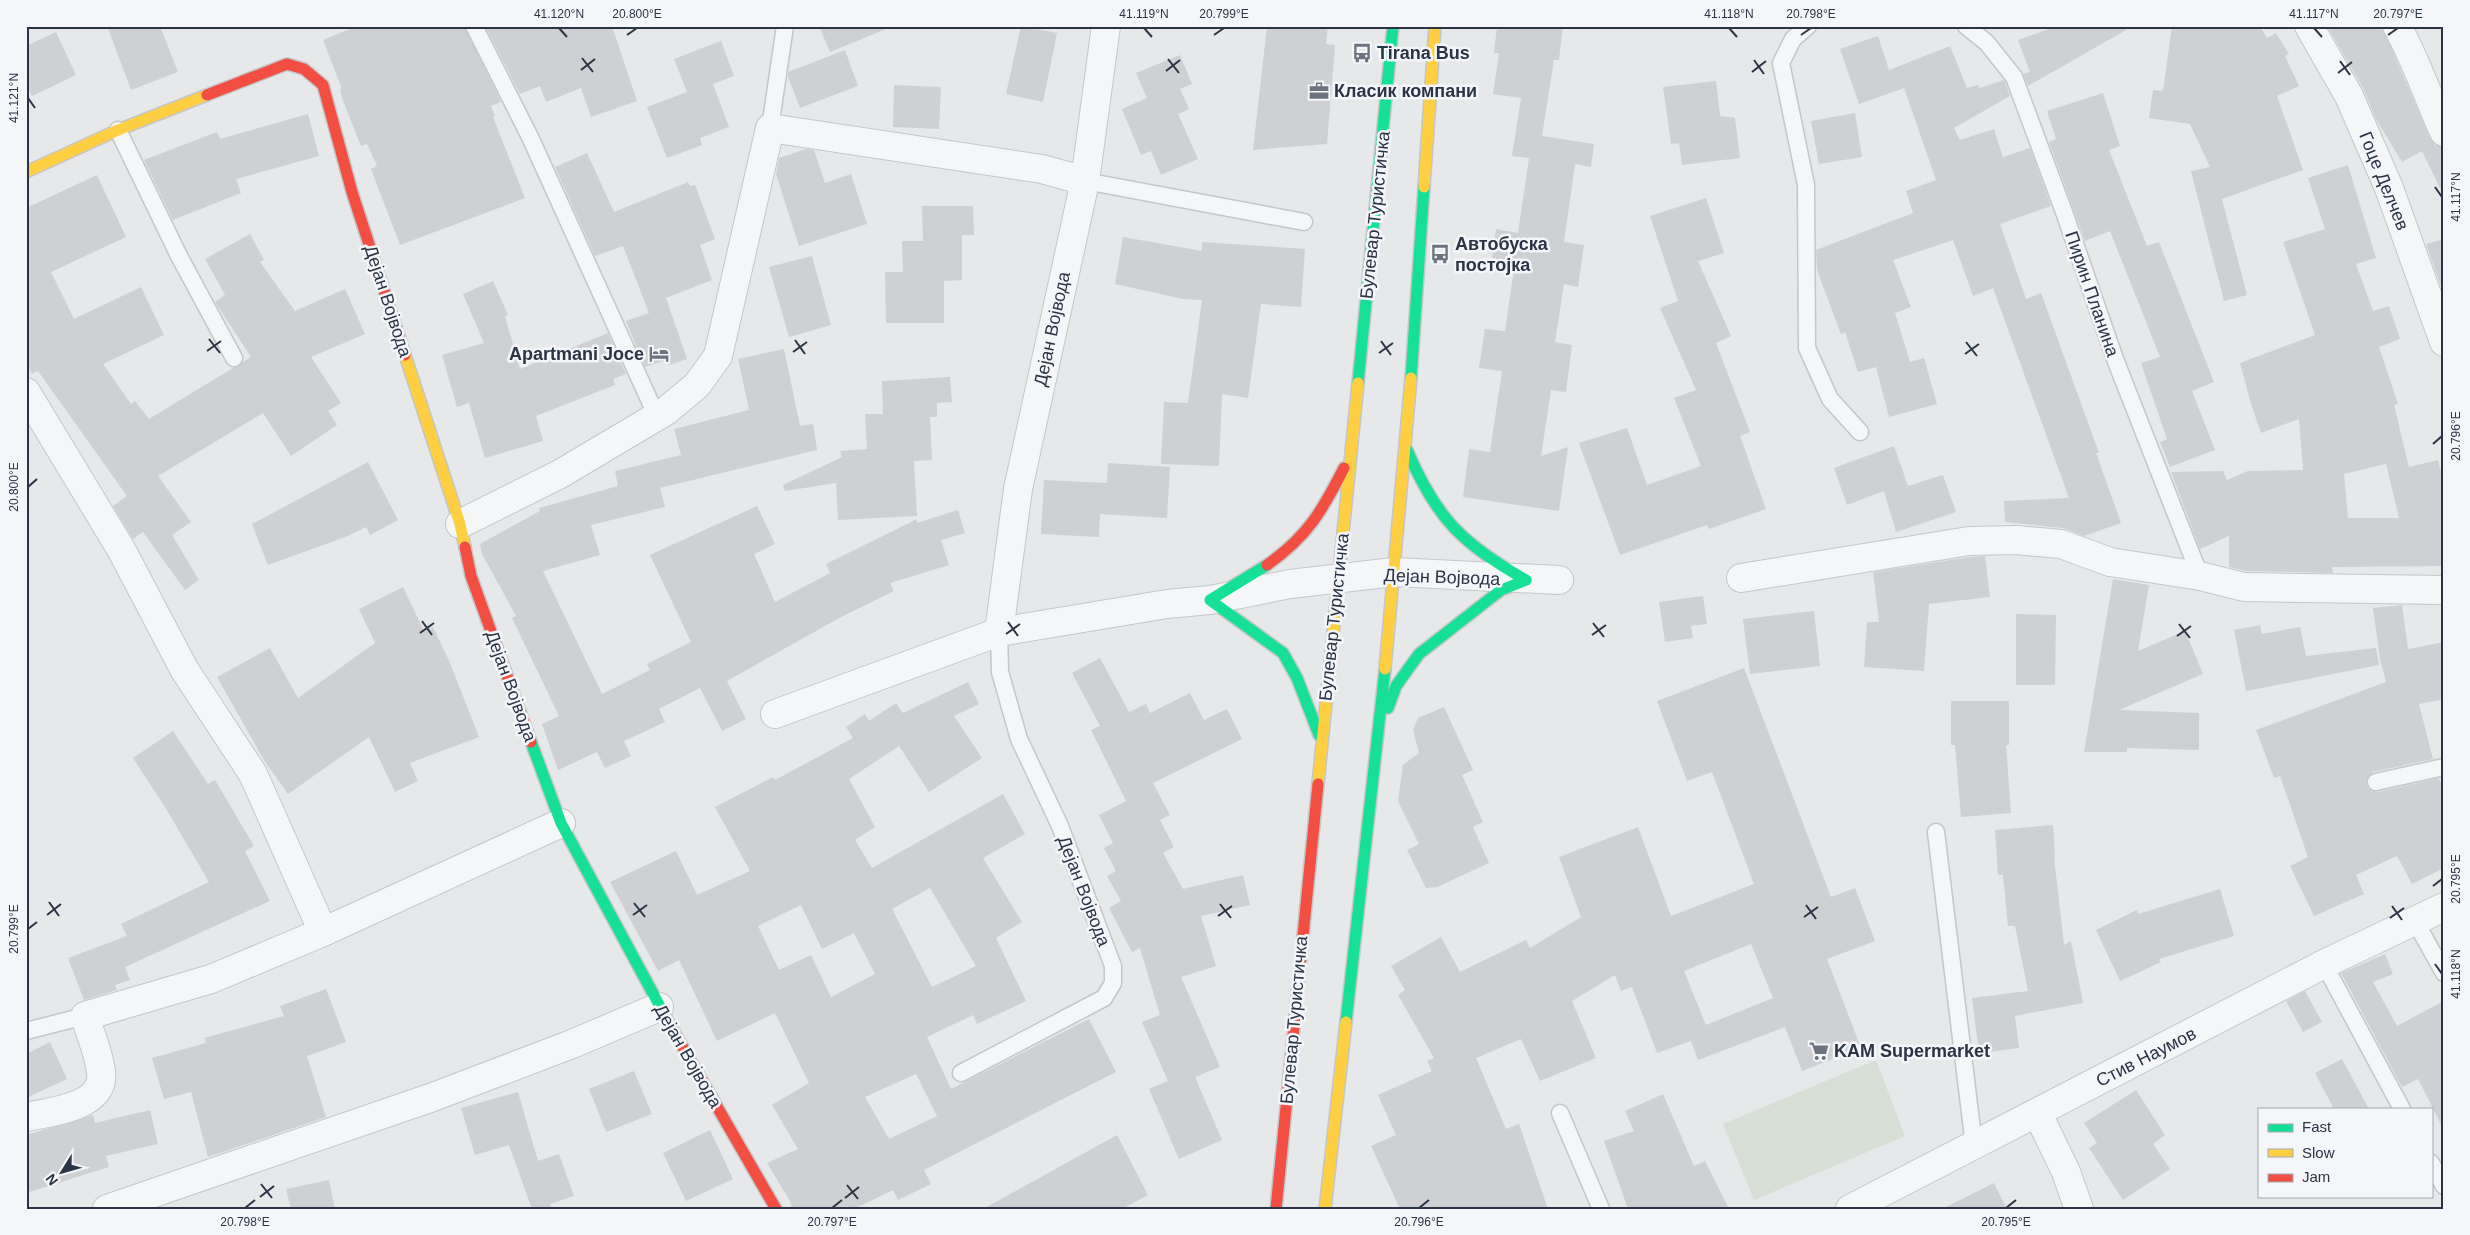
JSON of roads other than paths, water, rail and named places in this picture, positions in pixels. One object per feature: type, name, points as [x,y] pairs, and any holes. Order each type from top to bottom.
[{"type":"main road","name":"Булевар Туристичка","points":[[1276,1209],[1393,26]]},
{"type":"main road","points":[[1326,1209],[1406,449],[1435,26]]},
{"type":"main road","name":"Дејан Војвода","points":[[26,172],[118,130],[287,64],[304,69],[323,85],[355,201],[460,524],[471,576],[561,823],[659,1007],[776,1209]]},
{"type":"main road","points":[[1406,449],[1418,478],[1449,525],[1468,545],[1489,560],[1526,580]]},
{"type":"main road","points":[[1321,742],[1298,678],[1283,653],[1210,600],[1269,563],[1295,542],[1323,510],[1352,451]]},
{"type":"main road","points":[[1376,746],[1396,686],[1419,654],[1501,590],[1526,580]]},
{"type":"street","name":"Гоце Делчев","points":[[2308,26],[2349,96],[2389,188],[2444,342]]},
{"type":"street","points":[[2397,26],[2410,48],[2425,91],[2444,132]]},
{"type":"street","name":"Дејан Војвода","points":[[999,632],[1018,489],[1085,181],[1103,27]]},
{"type":"street","points":[[460,524],[560,474],[657,416],[697,385],[718,356],[770,128],[1042,169],[1085,181]]},
{"type":"street","points":[[26,392],[121,549],[184,669],[253,774],[323,932]]},
{"type":"street","points":[[1741,578],[1969,541],[2006,540],[2061,544],[2110,562],[2200,576],[2244,588],[2444,590]]},
{"type":"street","name":"Дејан Војвода","points":[[775,714],[999,632],[1167,604],[1210,600],[1290,584],[1394,572],[1526,580],[1559,580]]},
{"type":"street","points":[[26,1117],[79,1105],[96,1093],[102,1073],[85,1016],[211,979],[323,932],[561,823]]},
{"type":"street","name":"Стив Наумов","points":[[1850,1209],[2038,1114],[2324,964],[2444,907]]},
{"type":"street","points":[[107,1209],[432,1097],[572,1044],[659,1007]]},
{"type":"street","points":[[2038,1114],[2066,1172],[2078,1209]]},
{"type":"lane","points":[[474,26],[530,136],[657,416]]},
{"type":"lane","points":[[770,128],[785,26]]},
{"type":"lane","points":[[1808,26],[1793,40],[1782,63],[1794,116],[1806,185],[1807,348],[1830,399],[1860,432]]},
{"type":"lane","name":"Пирин Планина","points":[[1966,26],[1987,43],[2014,77],[2064,212],[2115,359],[2200,576]]},
{"type":"lane","points":[[118,130],[179,256],[234,358]]},
{"type":"lane","points":[[1085,181],[1304,222]]},
{"type":"lane","name":"Дејан Војвода","points":[[961,1072],[1104,998],[1113,984],[1113,966],[1060,826],[1019,739],[1000,672],[999,632]]},
{"type":"lane","points":[[2376,782],[2444,767]]},
{"type":"lane","points":[[1936,832],[1974,1146]]},
{"type":"lane","points":[[2415,921],[2444,973]]},
{"type":"lane","points":[[2324,964],[2401,1108]]},
{"type":"lane","points":[[26,1031],[85,1016]]},
{"type":"lane","points":[[1560,1113],[1601,1209]]},
{"type":"lane","points":[[2432,1165],[2444,1186]]},
{"type":"place","name":"Tirana Bus","points":[[1362,53]]},
{"type":"place","name":"Класик компани","points":[[1319,91]]},
{"type":"place","name":"Автобуска постојка","points":[[1440,254]]},
{"type":"place","name":"Apartmani Joce","points":[[659,354]]},
{"type":"place","name":"KAM Supermarket","points":[[1819,1051]]}]
